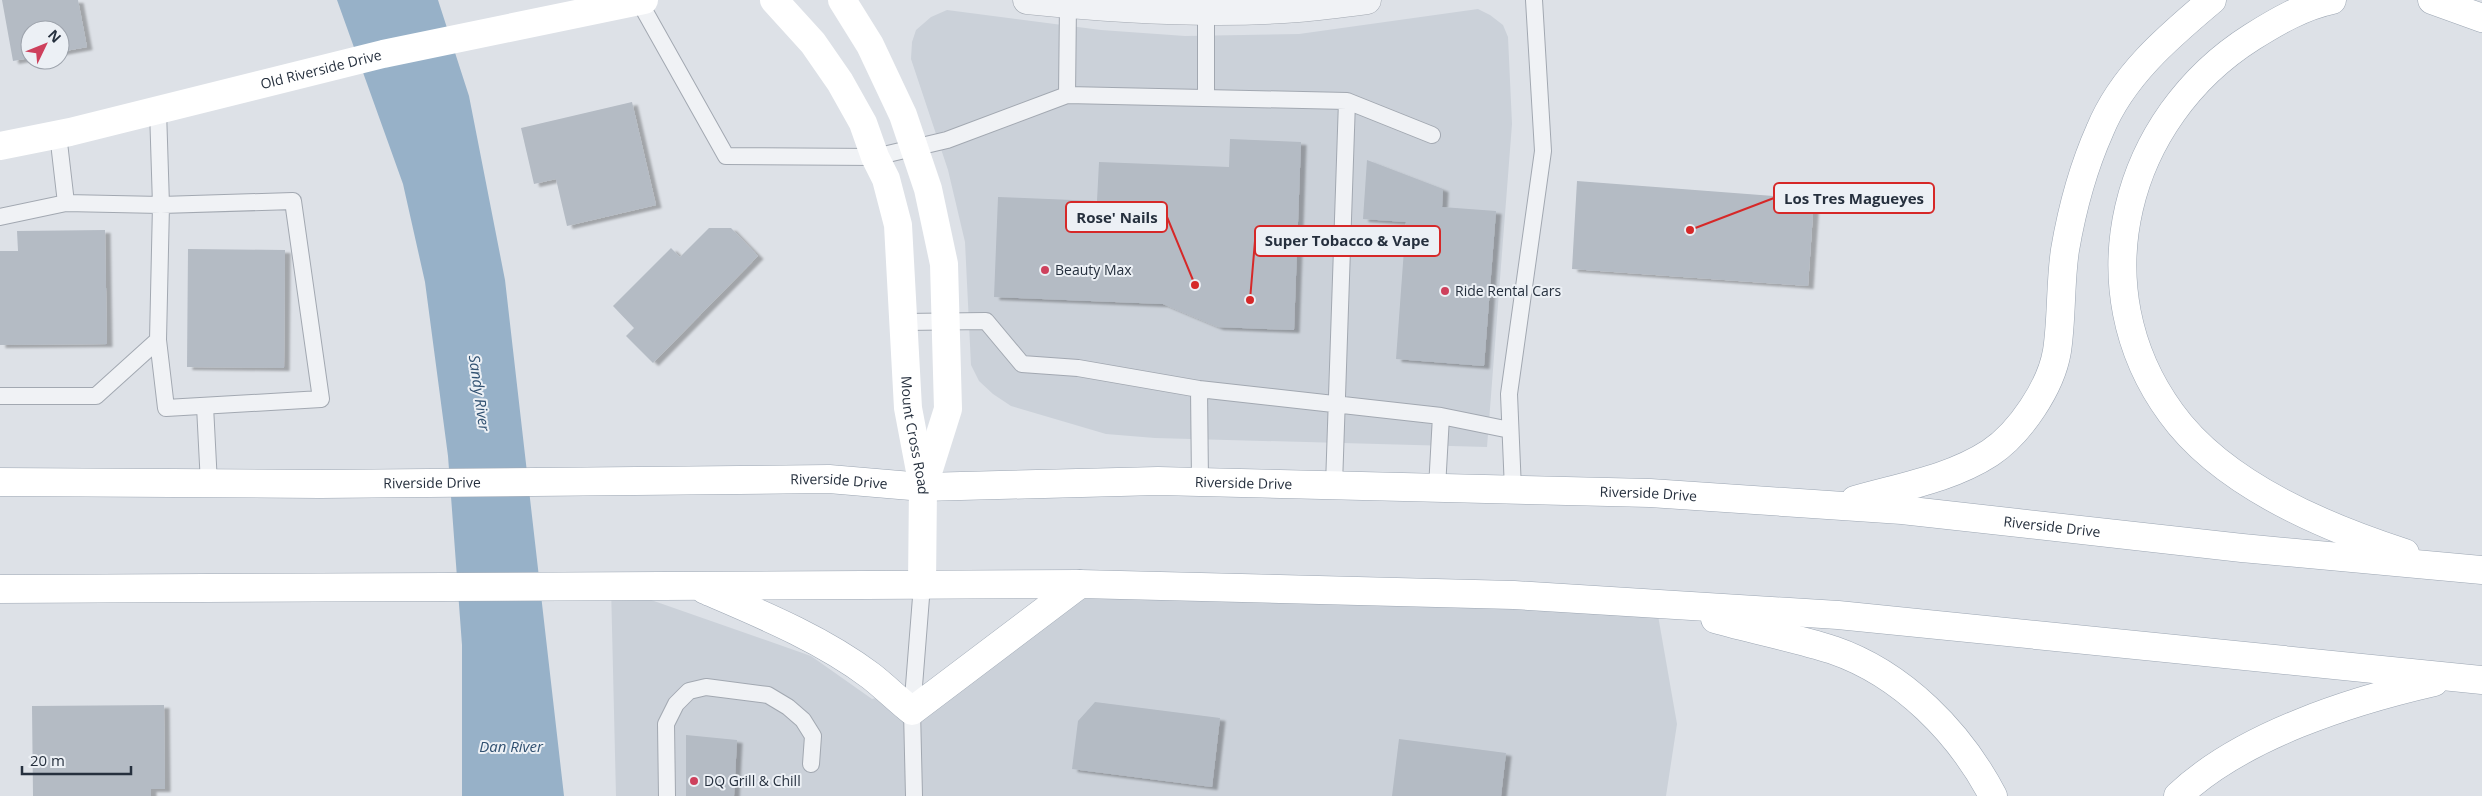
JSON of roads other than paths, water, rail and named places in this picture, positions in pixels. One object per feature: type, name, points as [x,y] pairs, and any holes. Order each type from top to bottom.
[{"type":"main road","name":"Old Riverside Drive","points":[[0,146],[158,110],[267,81],[557,12],[641,0]]},
{"type":"main road","name":"Mount Cross Road","points":[[774,0],[813,43],[840,82],[863,124],[875,157],[886,179],[898,225],[908,408],[923,487]]},
{"type":"main road","name":"Mount Cross Road","points":[[842,0],[870,45],[915,147],[928,189],[944,264],[948,410],[923,487]]},
{"type":"main road","points":[[1835,506],[1958,470],[1991,452],[2024,420],[2044,388],[2056,352],[2065,251],[2078,189],[2100,129],[2117,96],[2160,43],[2212,0]]},
{"type":"main road","points":[[2332,0],[2277,21],[2235,48],[2197,82],[2171,114],[2146,158],[2131,195],[2123,233],[2123,280],[2130,327],[2147,372],[2171,413],[2202,449],[2231,473],[2295,508],[2337,527],[2379,545],[2449,567]]},
{"type":"main road","points":[[2432,0],[2482,18]]},
{"type":"main road","name":"Riverside Drive","points":[[0,482],[294,484],[659,479],[830,479],[923,487],[1158,481],[1650,493],[1902,510],[2242,548],[2482,570]]},
{"type":"main road","points":[[922,585],[923,487]]},
{"type":"main road","points":[[694,585],[768,617],[838,654],[871,676],[912,712],[1080,584]]},
{"type":"main road","points":[[0,589],[1080,584],[1514,595],[1838,615],[2469,678]]},
{"type":"main road","points":[[1656,604],[1834,651],[1870,668],[1912,695],[1942,721],[1978,768],[1993,796]]},
{"type":"main road","points":[[2178,796],[2192,783],[2236,754],[2306,720],[2379,694],[2469,678]]},
{"type":"street","points":[[1027,0],[1206,11],[1298,8],[1367,0]]},
{"type":"lane","points":[[641,0],[726,156],[875,157],[948,140],[1067,95],[1347,101],[1432,135]]},
{"type":"lane","points":[[1513,490],[1509,394],[1543,150],[1534,0]]},
{"type":"lane","points":[[1067,95],[1068,4]]},
{"type":"lane","points":[[1206,11],[1206,98]]},
{"type":"lane","points":[[1334,486],[1347,101]]},
{"type":"lane","points":[[0,217],[66,203],[160,205],[293,201],[321,399],[166,408],[158,340],[160,205],[158,110]]},
{"type":"lane","points":[[58,134],[66,203]]},
{"type":"lane","points":[[904,322],[986,321],[1022,364],[1087,370],[1199,389],[1441,416],[1510,430]]},
{"type":"lane","points":[[0,396],[96,396],[158,340]]},
{"type":"lane","points":[[1199,389],[1200,482]]},
{"type":"lane","points":[[205,406],[209,484]]},
{"type":"lane","points":[[1437,488],[1441,416]]},
{"type":"lane","points":[[914,796],[912,712],[922,585]]},
{"type":"lane","points":[[667,796],[666,724],[676,704],[689,691],[706,687],[768,695],[788,708],[804,720],[813,736],[811,764]]},
{"type":"water","name":"Dan River","points":[[337,0],[438,0],[469,96],[505,280],[564,796],[462,796],[462,645],[448,456],[425,282],[403,184]]},
{"type":"place","name":"Los Tres Magueyes","points":[[1690,230]]},
{"type":"place","name":"Beauty Max","points":[[1045,270]]},
{"type":"place","name":"Rose' Nails","points":[[1195,285]]},
{"type":"place","name":"Ride Rental Cars","points":[[1445,291]]},
{"type":"place","name":"Super Tobacco & Vape","points":[[1250,300]]},
{"type":"place","name":"DQ Grill & Chill","points":[[694,781]]},
{"type":"water label","name":"Sandy River","points":[[479,393]]}]
